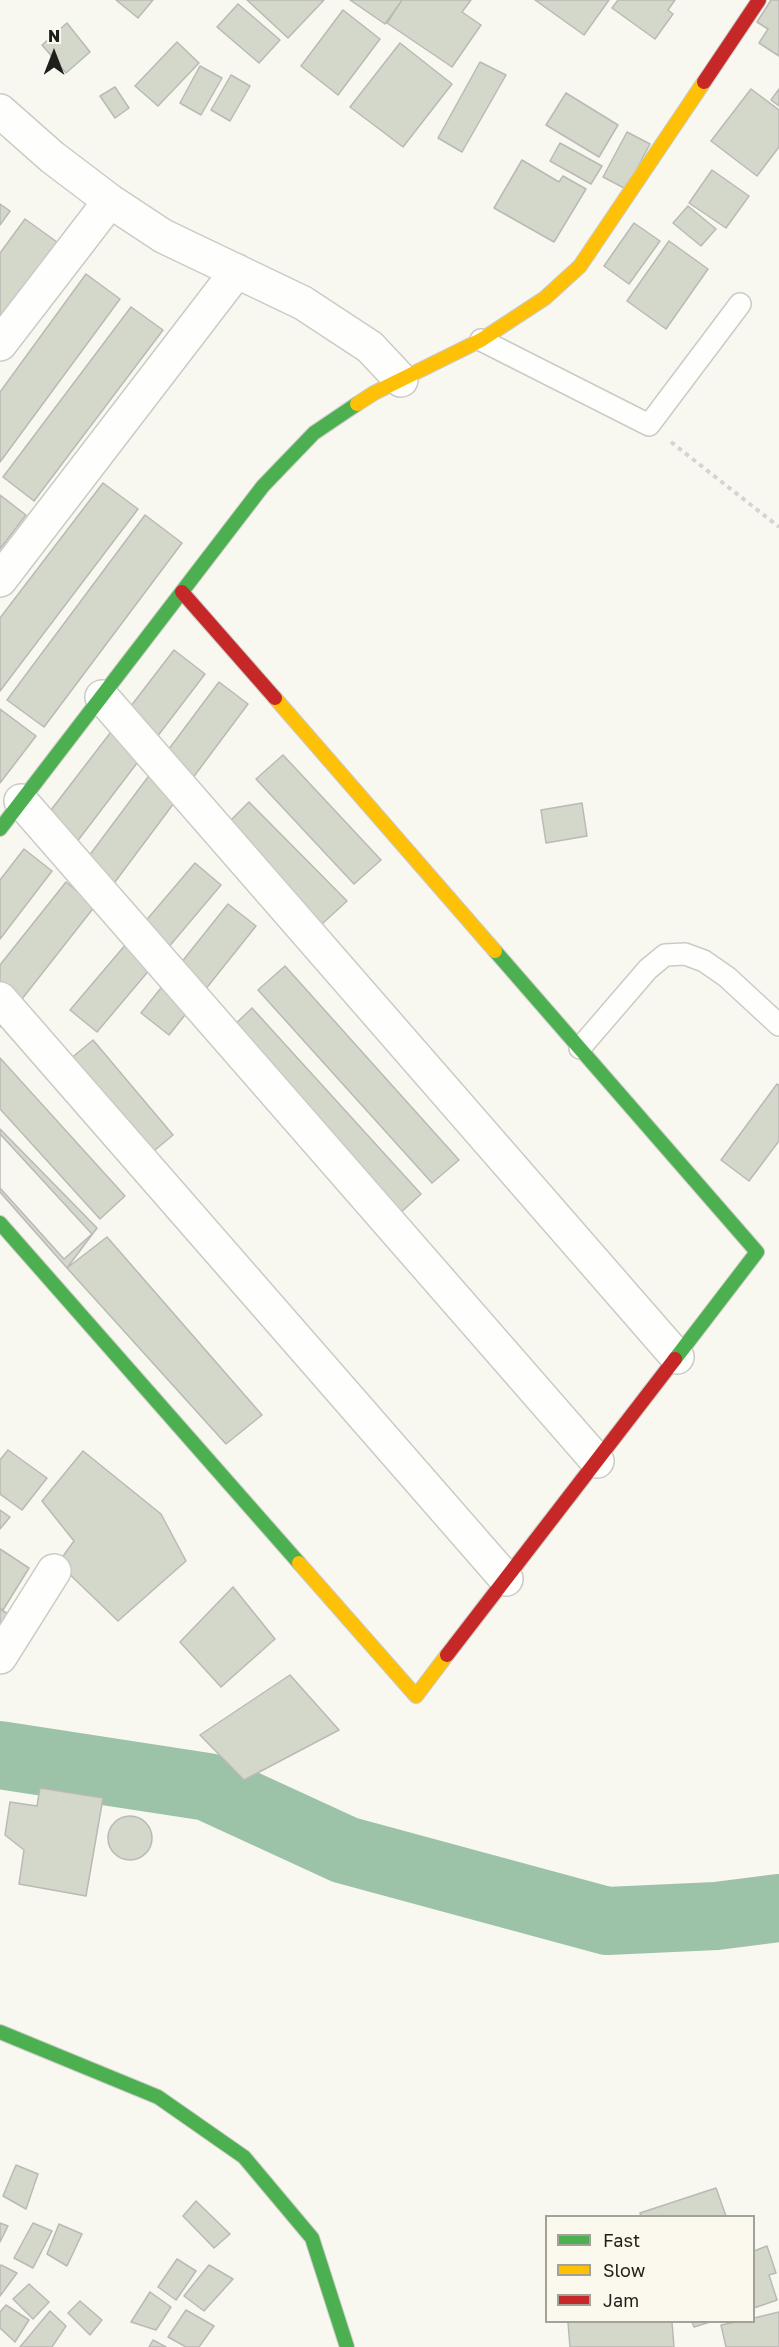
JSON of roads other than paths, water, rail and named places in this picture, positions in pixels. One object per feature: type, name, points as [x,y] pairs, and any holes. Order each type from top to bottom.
[{"type":"main road","points":[[0,829],[263,486],[314,433],[374,393],[481,340],[545,298],[580,266],[759,0]]},
{"type":"main road","points":[[0,1223],[416,1696],[757,1252],[182,592]]},
{"type":"main road","points":[[0,2032],[158,2097],[244,2157],[312,2238],[348,2347]]},
{"type":"street","points":[[3,120],[110,201],[163,236],[303,303],[370,347],[401,380]]},
{"type":"street","points":[[0,344],[110,201]]},
{"type":"street","points":[[0,579],[237,270]]},
{"type":"street","points":[[102,697],[677,1357]]},
{"type":"street","points":[[21,801],[597,1461]]},
{"type":"street","points":[[0,999],[506,1579]]},
{"type":"street","points":[[0,1657],[54,1571]]},
{"type":"lane","points":[[481,340],[649,425],[741,304]]},
{"type":"lane","points":[[580,1048],[648,969],[665,955],[685,954],[704,960],[727,977],[779,1025]]},
{"type":"waterway","points":[[0,1755],[208,1787],[345,1850],[607,1921],[716,1916],[779,1908]]}]
